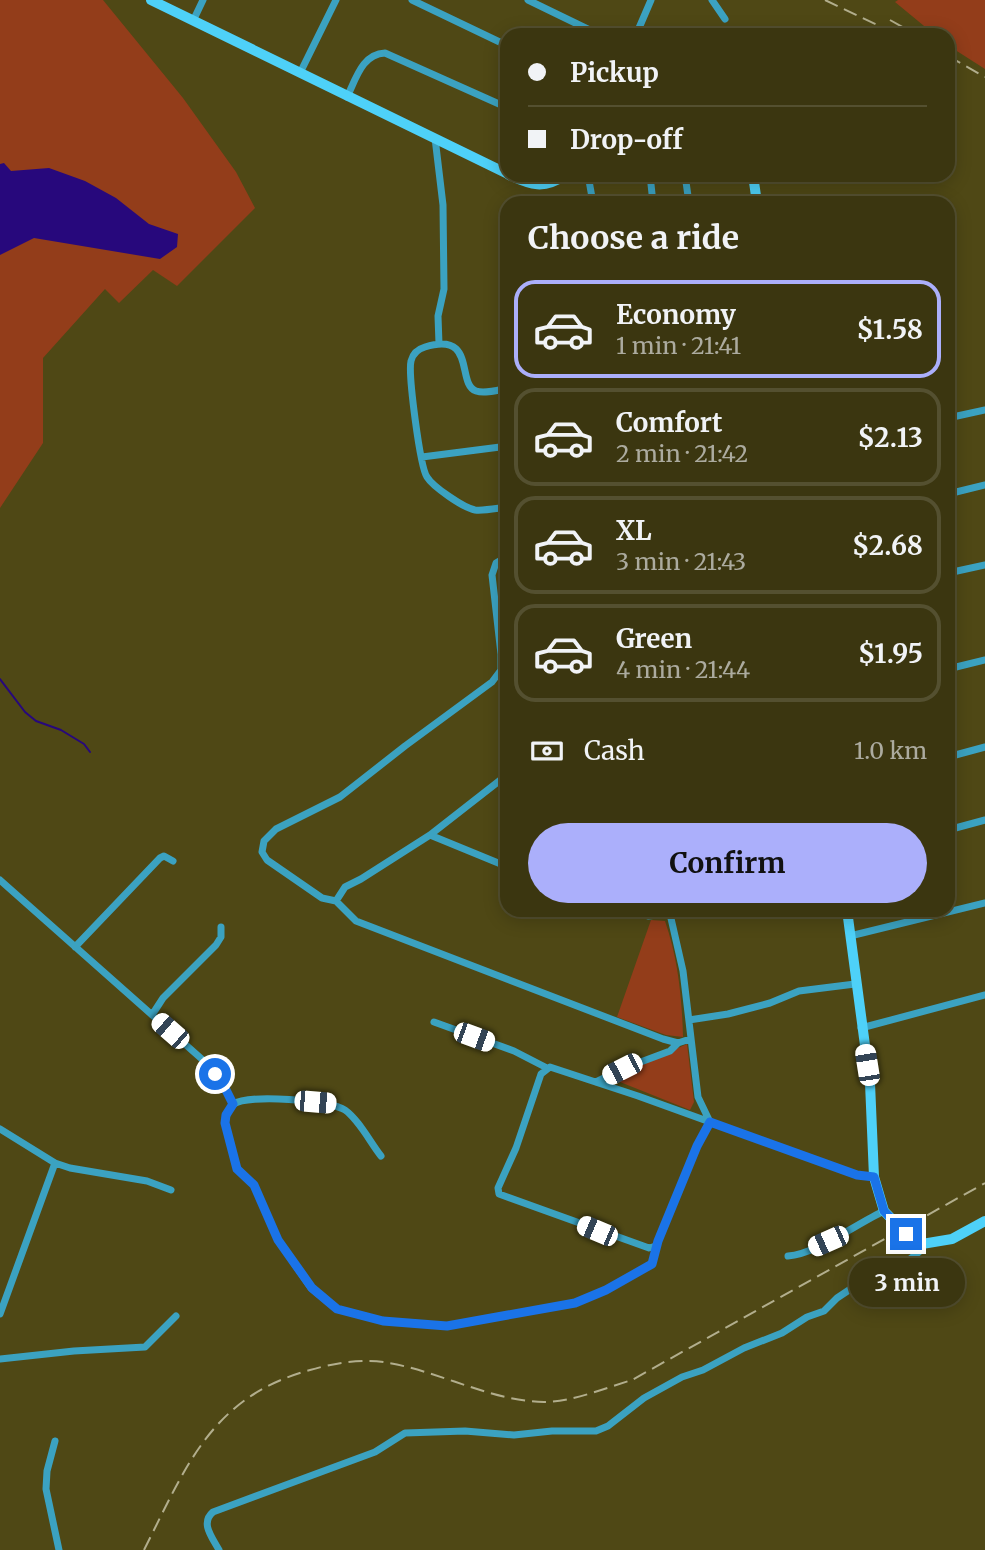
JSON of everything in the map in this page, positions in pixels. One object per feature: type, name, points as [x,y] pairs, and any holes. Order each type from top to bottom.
[{"type":"street","points":[[151,0],[500,169]]},
{"type":"street","points":[[193,21],[203,0]]},
{"type":"street","points":[[300,73],[336,0]]},
{"type":"street","points":[[412,0],[500,42]]},
{"type":"street","points":[[528,0],[586,28]]},
{"type":"street","points":[[639,28],[651,0]]},
{"type":"street","points":[[712,0],[725,19]]},
{"type":"street","points":[[347,97],[364,63],[377,53],[385,53],[500,104]]},
{"type":"street","points":[[435,138],[443,205],[444,289],[438,316],[439,344]]},
{"type":"street","points":[[524,182],[542,187],[552,182]]},
{"type":"street","points":[[500,389],[477,391],[472,388],[468,384],[465,363],[459,353],[446,345],[439,344],[417,351],[410,362],[422,457],[428,479],[468,507],[478,510],[500,508]]},
{"type":"street","points":[[955,416],[985,410]]},
{"type":"street","points":[[422,457],[500,447]]},
{"type":"street","points":[[955,492],[985,485]]},
{"type":"street","points":[[500,561],[496,563],[492,575],[500,645]]},
{"type":"street","points":[[955,571],[985,565]]},
{"type":"street","points":[[955,667],[985,660]]},
{"type":"street","points":[[500,671],[492,682],[340,797],[276,829],[264,841],[262,852],[267,860],[322,898],[336,901],[356,922],[678,1043]]},
{"type":"street","points":[[955,755],[985,747]]},
{"type":"street","points":[[336,901],[345,887],[430,835],[500,780]]},
{"type":"street","points":[[955,828],[985,820]]},
{"type":"street","points":[[430,835],[500,864]]},
{"type":"street","points":[[75,947],[160,858],[164,856],[173,861]]},
{"type":"street","points":[[0,880],[152,1014],[221,1080],[233,1104]]},
{"type":"street","points":[[955,910],[985,903]]},
{"type":"street","points":[[669,917],[683,971],[698,1097],[710,1122]]},
{"type":"street","points":[[848,917],[870,1083],[874,1177],[884,1211],[912,1240],[929,1245],[952,1239],[985,1221]]},
{"type":"street","points":[[850,936],[928,917]]},
{"type":"street","points":[[152,1014],[163,998],[216,945],[221,927]]},
{"type":"street","points":[[689,1020],[728,1014],[770,1003],[799,991],[855,984]]},
{"type":"street","points":[[861,1028],[985,995]]},
{"type":"street","points":[[434,1021],[514,1051],[547,1068],[596,1082],[857,1175],[874,1177]]},
{"type":"street","points":[[596,1082],[670,1051],[678,1043],[690,1039]]},
{"type":"street","points":[[547,1068],[541,1074],[516,1148],[498,1188],[499,1194],[597,1231],[649,1248],[656,1246]]},
{"type":"street","points":[[381,1156],[347,1111],[334,1103],[278,1099],[241,1101],[233,1104],[226,1115],[225,1123],[237,1169],[254,1185],[278,1240],[312,1288],[337,1309],[383,1321],[447,1326],[575,1303],[646,1268],[654,1261],[656,1246],[697,1146],[710,1122]]},
{"type":"street","points":[[0,1129],[55,1163],[146,1181],[171,1191]]},
{"type":"street","points":[[0,1314],[55,1163]]},
{"type":"street","points":[[788,1256],[797,1255],[828,1241],[884,1211]]},
{"type":"street","points":[[219,1550],[206,1522],[213,1512],[375,1452],[405,1433],[465,1431],[514,1435],[552,1431],[596,1432],[644,1398],[682,1377],[703,1370],[824,1311],[837,1298],[870,1276],[910,1259],[919,1252],[922,1244]]},
{"type":"street","points":[[0,1359],[145,1347],[176,1316]]},
{"type":"street","points":[[55,1441],[47,1471],[46,1489],[59,1550]]},
{"type":"shaded area","points":[[0,0],[103,0],[183,98],[236,172],[255,208],[177,286],[153,270],[119,303],[105,289],[43,358],[43,443],[0,508]]},
{"type":"shaded area","points":[[985,0],[985,69],[955,50],[955,28],[927,28],[895,2]]},
{"type":"shaded area","points":[[4,163],[11,171],[49,168],[85,181],[116,198],[149,224],[178,234],[177,247],[160,259],[34,238],[0,255],[0,164]]},
{"type":"shaded area","points":[[651,920],[665,921],[669,935],[682,1007],[683,1037],[666,1035],[617,1017]]},
{"type":"shaded area","points":[[687,1044],[694,1102],[690,1110],[610,1078]]},
{"type":"waterway","points":[[0,679],[25,712],[36,721],[61,730],[84,744],[90,752]]},
{"type":"railway","points":[[825,0],[883,28]]},
{"type":"railway","points":[[890,20],[904,28]]},
{"type":"railway","points":[[955,60],[985,77]]},
{"type":"railway","points":[[144,1550],[189,1464],[206,1439],[225,1417],[248,1398],[276,1382],[329,1365],[369,1361],[408,1367],[485,1392],[524,1400],[544,1402],[588,1394],[632,1380],[985,1183]]},
{"type":"route","points":[[215,1074],[233,1104],[226,1115],[225,1123],[237,1169],[254,1185],[278,1240],[312,1288],[337,1309],[383,1321],[447,1326],[575,1303],[646,1268],[654,1261],[658,1241],[697,1146],[710,1122],[857,1175],[874,1177],[884,1211],[906,1234]]}]
